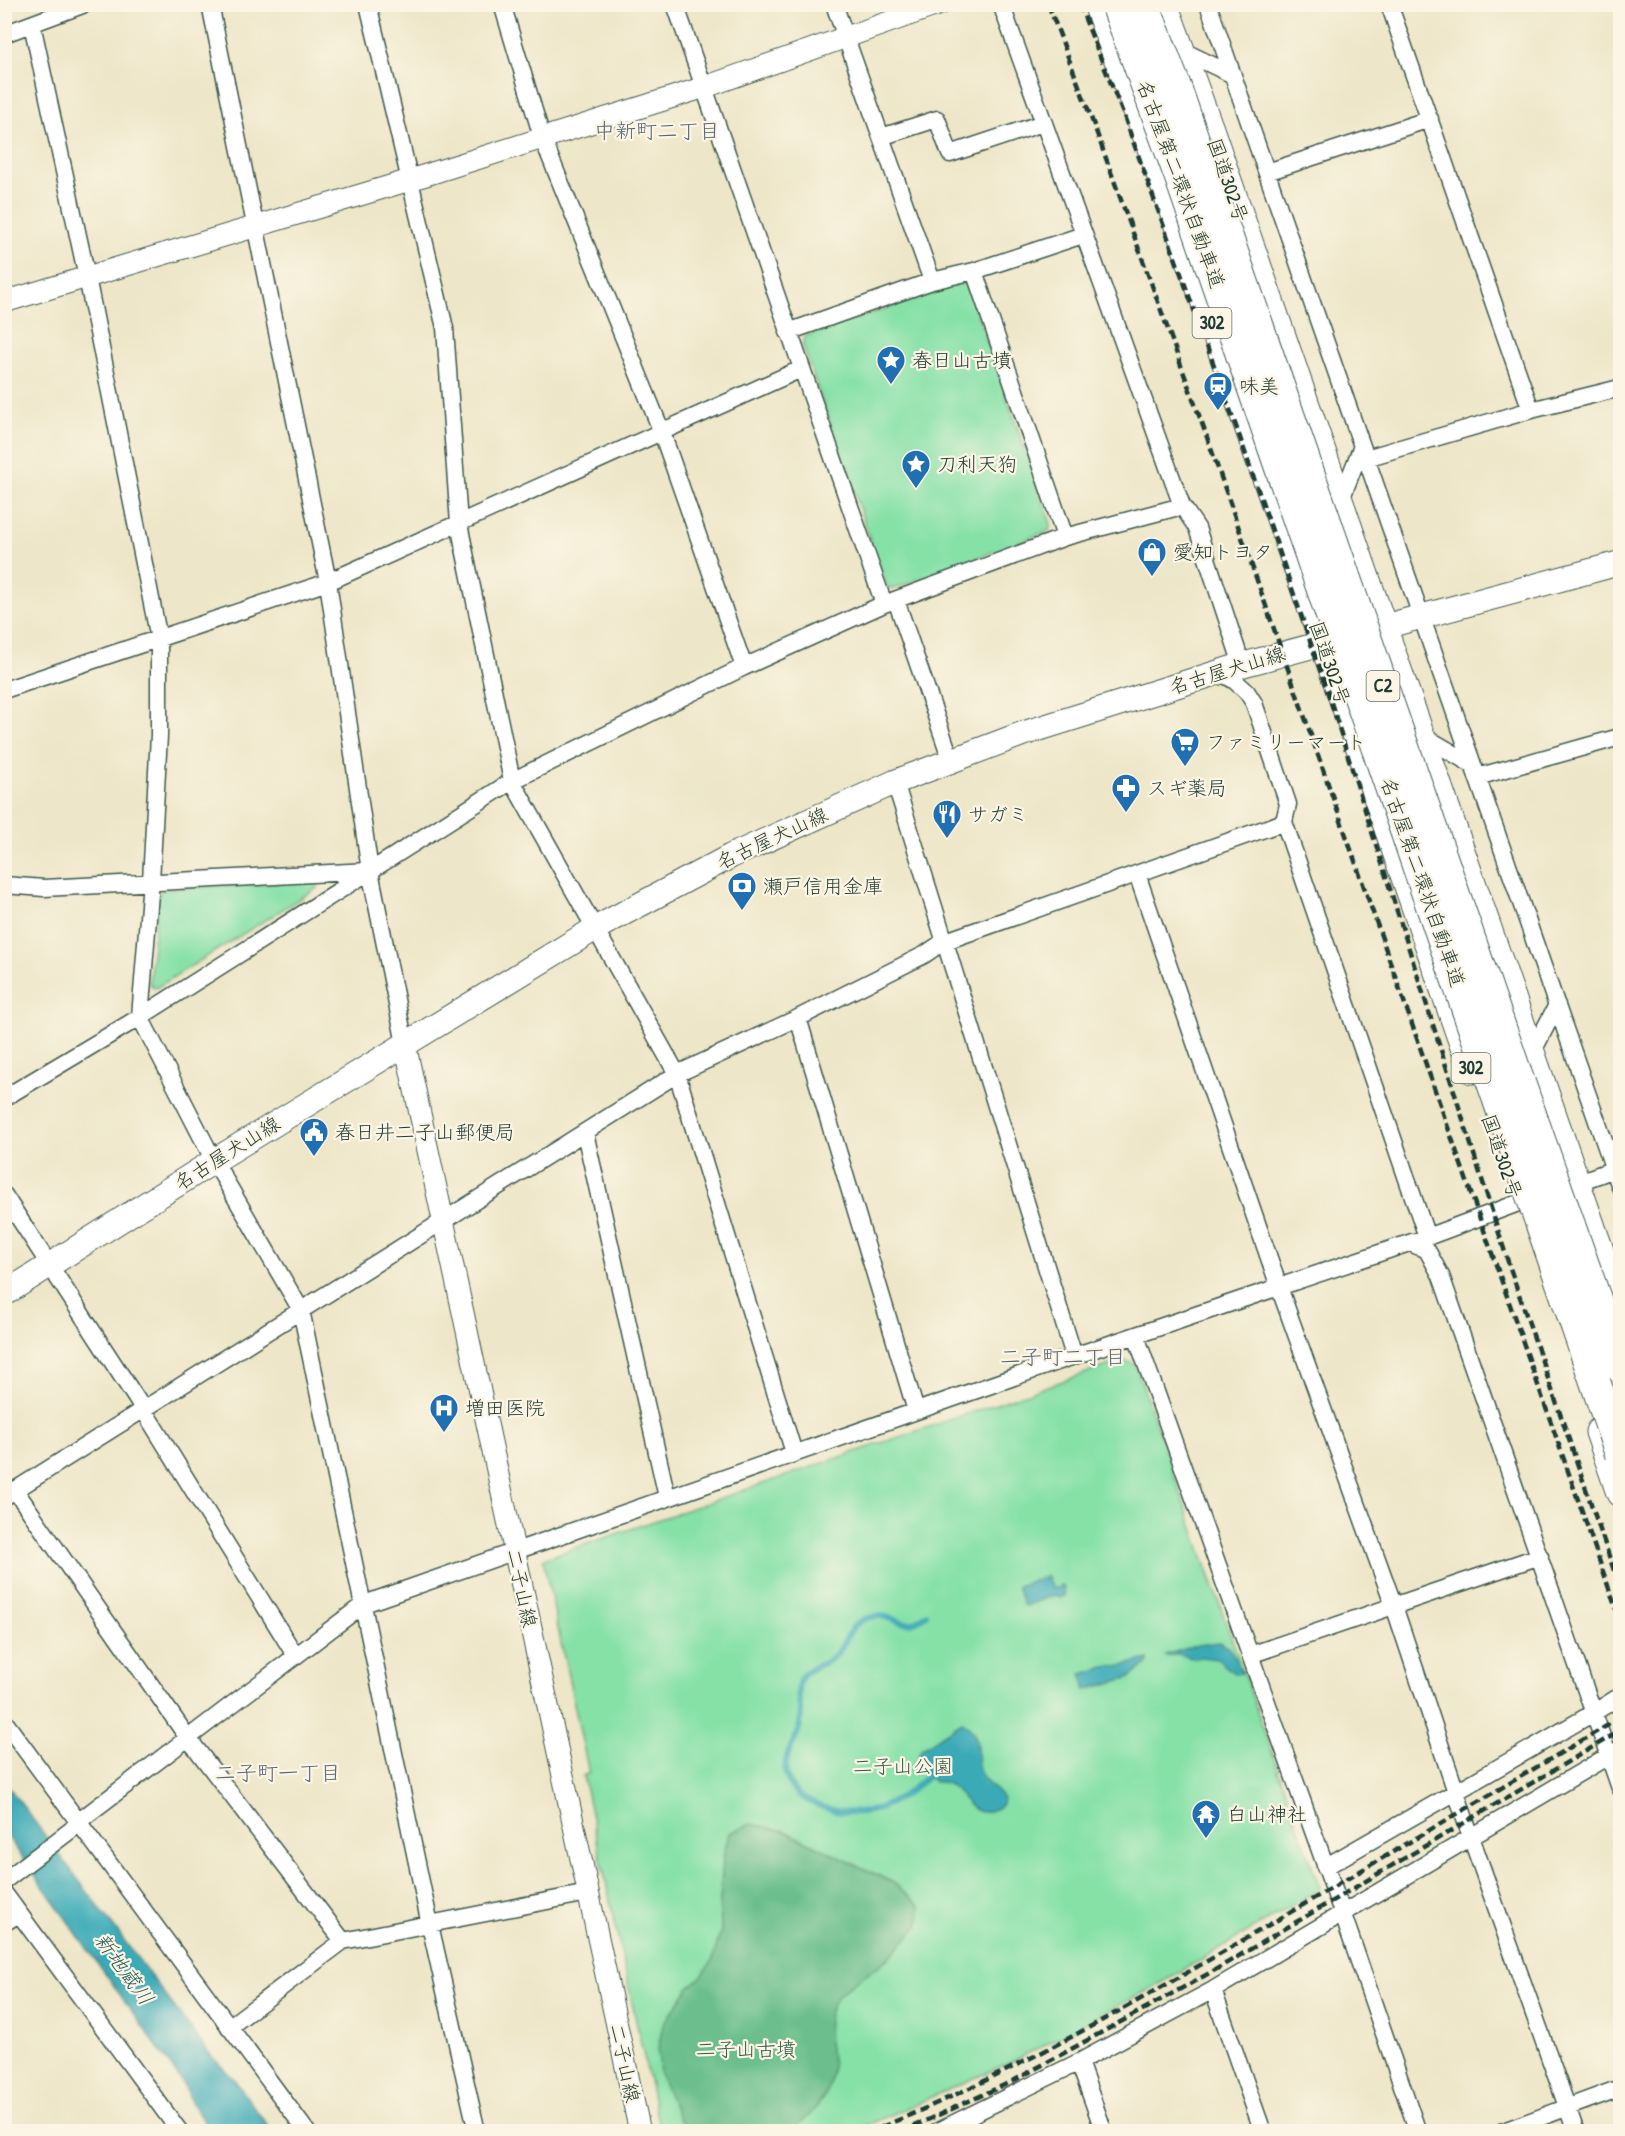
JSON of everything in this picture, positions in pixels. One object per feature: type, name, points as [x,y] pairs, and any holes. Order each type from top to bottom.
[{"type":"highway","name":"国道302号","points":[[1097,4],[1152,152],[1620,1493]]},
{"type":"highway","name":"名古屋第二環状自動車道","points":[[1116,4],[1180,178],[1620,1454]]},
{"type":"highway","name":"名古屋第二環状自動車道","points":[[1144,4],[1180,99],[1620,1367]]},
{"type":"highway","name":"国道302号","points":[[1164,4],[1183,51],[1531,1054],[1577,1183],[1614,1273],[1620,1308]]},
{"type":"main road","name":"名古屋犬山線","points":[[4,1294],[214,1161],[596,928],[730,856],[895,782],[1022,734],[1242,665],[1620,563]]},
{"type":"street","points":[[4,34],[85,4]]},
{"type":"street","points":[[210,4],[328,582],[370,871],[405,1044]]},
{"type":"street","points":[[368,4],[445,328],[459,524],[512,781],[677,1074],[794,1453]]},
{"type":"street","points":[[502,4],[542,138],[661,430],[744,667]]},
{"type":"street","points":[[675,4],[801,369],[951,760]]},
{"type":"street","points":[[834,4],[932,281]]},
{"type":"street","points":[[4,302],[410,180],[705,87],[940,4]]},
{"type":"street","points":[[1001,4],[1182,506],[1197,528],[1242,665]]},
{"type":"street","points":[[1208,4],[1557,1005],[1618,1168],[1620,1187]]},
{"type":"street","points":[[1389,4],[1531,410]]},
{"type":"street","points":[[32,24],[87,277],[159,639],[159,735],[151,881],[140,1017],[214,1161],[301,1310],[430,1925],[477,2132]]},
{"type":"street","points":[[1183,51],[1233,75]]},
{"type":"street","points":[[881,137],[937,119],[950,154],[1044,123]]},
{"type":"street","points":[[1267,172],[1430,119]]},
{"type":"street","points":[[788,332],[932,281],[974,271],[1083,235]]},
{"type":"street","points":[[974,271],[1065,537]]},
{"type":"street","points":[[4,690],[328,582],[661,430],[801,369]]},
{"type":"street","points":[[1364,452],[1620,388]]},
{"type":"street","points":[[1340,502],[1364,452]]},
{"type":"street","points":[[4,1098],[140,1017],[512,781],[744,667],[890,602],[1065,537],[1182,506]]},
{"type":"street","points":[[1215,673],[1235,681],[1254,703],[1288,804],[1284,822],[1427,1237]]},
{"type":"street","points":[[1420,734],[1475,771],[1620,737]]},
{"type":"street","points":[[895,782],[1074,1356]]},
{"type":"street","points":[[343,1941],[188,1738],[10,1493],[677,1074],[798,1018],[924,955],[944,942],[1284,822]]},
{"type":"street","points":[[4,885],[44,888],[370,871]]},
{"type":"street","points":[[1137,874],[1279,1287],[1394,1606],[1471,1837],[1576,2132]]},
{"type":"street","points":[[1531,1054],[1557,1005]]},
{"type":"street","points":[[798,1018],[916,1411]]},
{"type":"street","name":"二子山線","points":[[405,1044],[640,2132]]},
{"type":"street","points":[[585,1133],[667,1497]]},
{"type":"street","points":[[180,2132],[12,1919],[6,1884],[75,1825],[364,1604],[1074,1356],[1410,1243],[1618,1168]]},
{"type":"street","points":[[4,1195],[143,1409],[295,1655]]},
{"type":"street","points":[[1410,1243],[1427,1250],[1441,1276],[1595,1712],[1615,1752],[1620,1788]]},
{"type":"street","points":[[1136,1336],[1342,1912],[1418,2132]]},
{"type":"street","points":[[1250,1655],[1540,1556]]},
{"type":"street","points":[[1324,1867],[1620,1696]]},
{"type":"street","points":[[4,1721],[75,1825],[307,2132]]},
{"type":"street","points":[[942,2130],[1079,2062],[1213,1990],[1615,1752]]},
{"type":"street","points":[[229,2027],[343,1941],[588,1893]]},
{"type":"street","points":[[1213,1990],[1263,2132]]},
{"type":"street","points":[[1079,2062],[1104,2132]]},
{"type":"street","points":[[1501,2132],[1618,2089]]},
{"type":"green space","points":[[960,283],[968,286],[1051,524],[1049,531],[894,589],[887,587],[802,344],[805,336]]},
{"type":"green space","points":[[314,881],[317,888],[156,988],[149,984],[158,895],[164,889]]},
{"type":"green space","name":"二子山公園","points":[[1124,1360],[1135,1364],[1320,1889],[1156,1986],[1011,2062],[854,2131],[660,2131],[583,1776],[589,1773],[543,1559]]},
{"type":"green space","name":"二子山古墳","points":[[751,1824],[785,1831],[894,1883],[920,1906],[919,1925],[886,1960],[847,1987],[837,1997],[828,2023],[831,2078],[824,2096],[806,2119],[791,2131],[690,2131],[681,2122],[660,2075],[658,2049],[663,2025],[689,1987],[701,1977],[712,1962],[721,1930],[723,1857],[729,1833]]},
{"type":"water","points":[[1047,1576],[1052,1589],[1063,1586],[1065,1596],[1058,1598],[1054,1595],[1026,1606],[1023,1605],[1017,1586]]},
{"type":"water","points":[[1219,1642],[1230,1648],[1242,1673],[1235,1674],[1217,1659],[1192,1658],[1178,1654],[1166,1657],[1164,1655],[1198,1645]]},
{"type":"water","points":[[1148,1659],[1148,1663],[1131,1677],[1086,1690],[1082,1674],[1109,1666],[1117,1667]]},
{"type":"water","points":[[962,1722],[974,1734],[981,1774],[1003,1799],[1001,1805],[986,1812],[973,1809],[948,1784],[934,1782],[919,1763],[921,1749]]},
{"type":"water","name":"新地蔵川","points":[[4,1781],[212,2057],[234,2079],[271,2131],[211,2131],[195,2109],[180,2079],[5,1833]]},
{"type":"waterway","points":[[926,1614],[911,1623],[879,1616],[863,1620],[856,1624],[842,1647],[832,1658],[804,1674],[798,1689],[800,1726],[785,1766],[790,1785],[806,1800],[834,1810],[849,1812],[863,1812],[890,1804],[928,1776]]},
{"type":"railway","points":[[1048,4],[1208,440],[1620,1620]]},
{"type":"railway","points":[[1079,4],[1124,116],[1237,429],[1328,693],[1510,1268],[1620,1588]]},
{"type":"railway","points":[[869,2132],[976,2085],[1132,2004],[1620,1718]]},
{"type":"railway","points":[[901,2132],[1013,2081],[1215,1970],[1620,1731]]},
{"type":"place","name":"春日山古墳","points":[[891,386]]},
{"type":"place","name":"味美","points":[[1218,412]]},
{"type":"place","name":"刀利天狗","points":[[916,490]]},
{"type":"place","name":"愛知トヨタ","points":[[1152,578]]},
{"type":"place","name":"ファミリーマート","points":[[1185,768]]},
{"type":"place","name":"スギ薬局","points":[[1126,814]]},
{"type":"place","name":"サガミ","points":[[947,840]]},
{"type":"place","name":"瀬戸信用金庫","points":[[742,912]]},
{"type":"place","name":"春日井二子山郵便局","points":[[314,1158]]},
{"type":"place","name":"増田医院","points":[[444,1434]]},
{"type":"place","name":"白山神社","points":[[1206,1840]]},
{"type":"district","name":"中新町二丁目","points":[[657,131]]},
{"type":"district","name":"二子町二丁目","points":[[1063,1357]]},
{"type":"district","name":"二子町一丁目","points":[[278,1773]]}]
